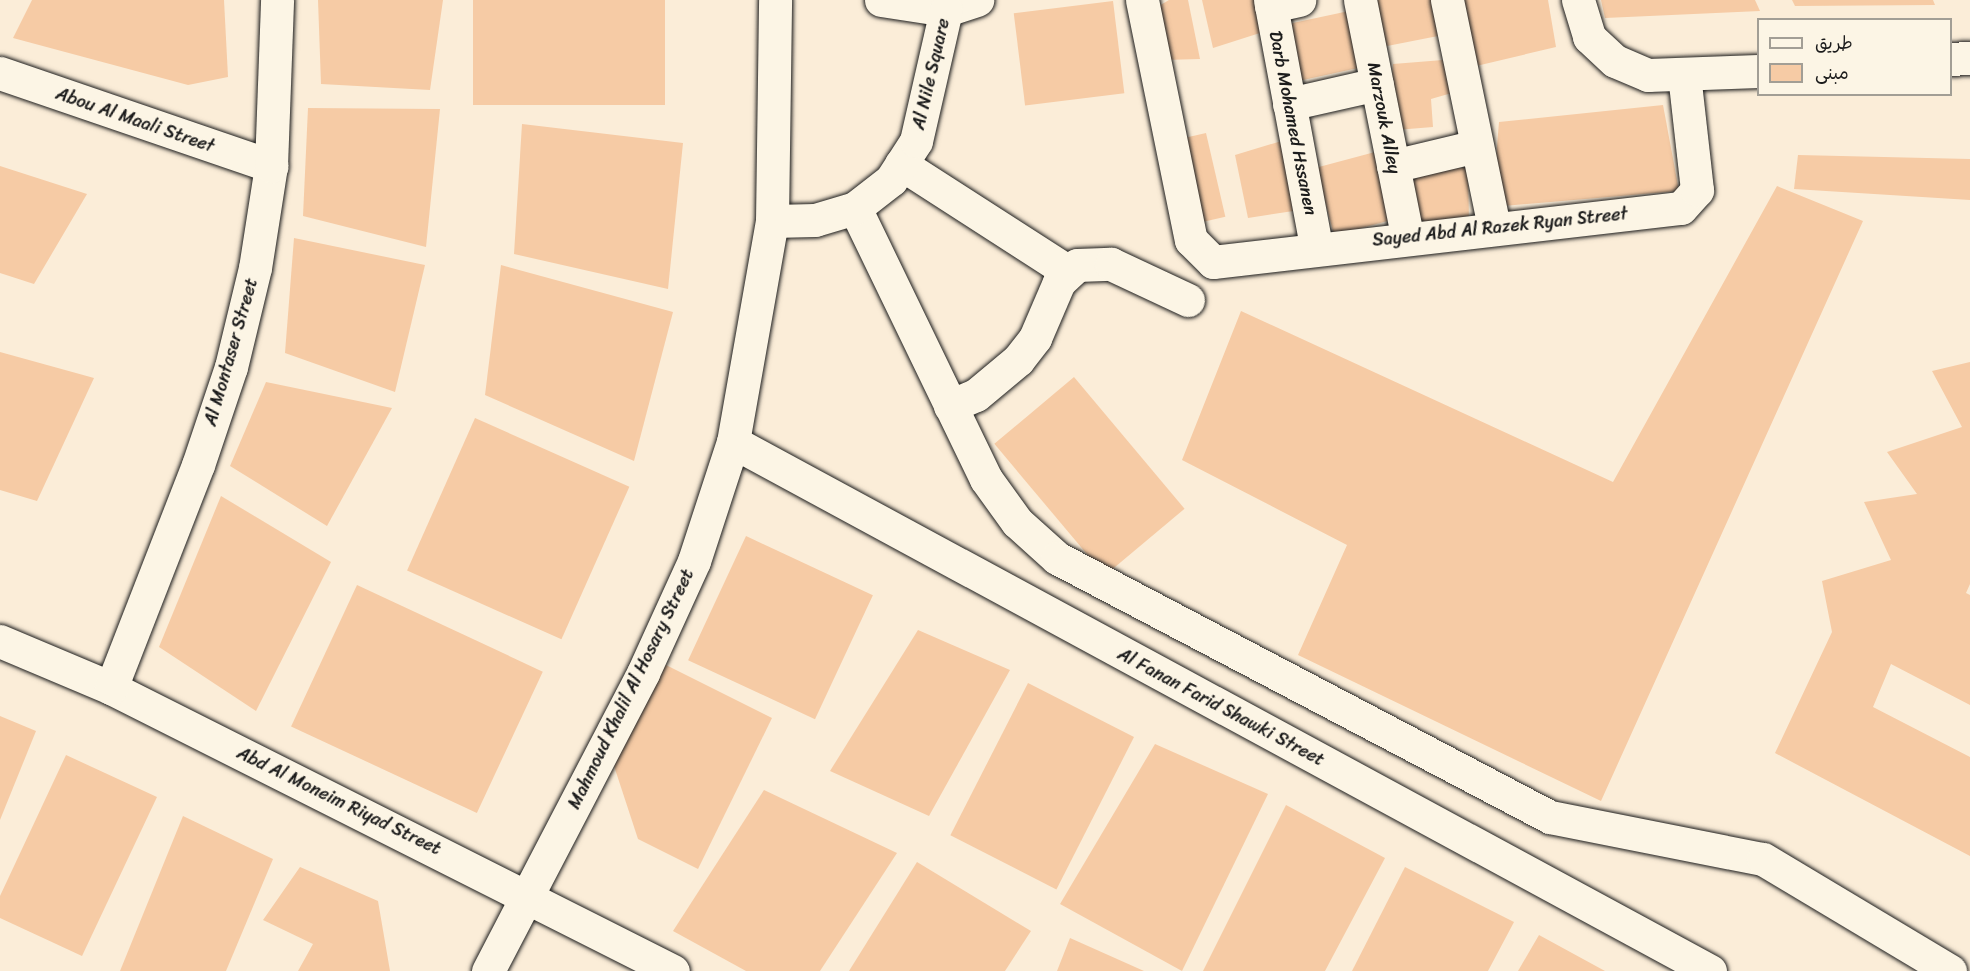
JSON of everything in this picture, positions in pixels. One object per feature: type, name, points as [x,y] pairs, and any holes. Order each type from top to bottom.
[{"type":"street","name":"Al Montaser Street","points":[[111,688],[231,367],[255,268],[271,166],[277,0]]},
{"type":"street","name":"Mahmoud Khalil Al Hosary Street","points":[[488,971],[648,663],[694,561],[733,442],[772,221],[776,0]]},
{"type":"street","points":[[881,0],[946,10],[977,0]]},
{"type":"street","name":"Sayed Abd Al Razek Ryan Street","points":[[1142,0],[1191,240],[1213,262],[1316,246],[1688,204],[1697,190],[1684,75]]},
{"type":"street","name":"Marzouk Alley","points":[[1360,0],[1407,236]]},
{"type":"street","points":[[1447,0],[1494,227]]},
{"type":"street","points":[[1578,0],[1589,37],[1615,61],[1648,75],[1757,71]]},
{"type":"street","name":"Darb Mohamed Hssanen","points":[[1280,2],[1289,104],[1316,246]]},
{"type":"street","name":"Al Nile Square","points":[[772,221],[815,220],[855,208],[891,180],[916,141],[946,10]]},
{"type":"street","points":[[1952,59],[1970,58]]},
{"type":"street","name":"Abou Al Maali Street","points":[[0,73],[271,166]]},
{"type":"street","points":[[1289,104],[1377,84]]},
{"type":"street","points":[[1393,166],[1477,146]]},
{"type":"street","points":[[901,164],[1067,271]]},
{"type":"street","points":[[855,208],[986,479],[1017,522],[1057,558],[1550,817],[1763,859],[1950,971]]},
{"type":"street","points":[[950,406],[991,384],[1018,360],[1035,338],[1067,271],[1100,261],[1188,300]]},
{"type":"street","name":"Al Fanan Farid Shawki Street","points":[[733,442],[1710,971]]},
{"type":"street","name":"Abd Al Moneim Riyad Street","points":[[0,641],[111,688],[527,895],[673,971]]},
{"type":"building","points":[[32,0],[224,0],[228,77],[188,85],[13,38]]},
{"type":"building","points":[[318,0],[443,0],[430,90],[321,84]]},
{"type":"building","points":[[473,0],[665,0],[665,105],[473,105]]},
{"type":"building","points":[[1169,0],[1188,0],[1200,59],[1164,60],[1152,10]]},
{"type":"building","points":[[1202,0],[1257,0],[1263,32],[1213,48]]},
{"type":"building","points":[[1366,0],[1431,0],[1438,36],[1377,48]]},
{"type":"building","points":[[1458,0],[1548,0],[1556,47],[1472,67]]},
{"type":"building","points":[[1601,0],[1755,0],[1760,11],[1605,18]]},
{"type":"building","points":[[1792,0],[1933,0],[1935,5],[1795,6]]},
{"type":"building","points":[[1113,1],[1124,93],[1025,105],[1014,13]]},
{"type":"building","points":[[1349,11],[1358,68],[1294,82],[1288,24]]},
{"type":"building","points":[[1443,60],[1462,90],[1431,99],[1433,127],[1396,130],[1389,112],[1393,64]]},
{"type":"building","points":[[1663,105],[1679,191],[1492,207],[1499,122]]},
{"type":"building","points":[[308,108],[440,109],[426,247],[303,216]]},
{"type":"building","points":[[522,124],[683,143],[668,289],[514,254]]},
{"type":"building","points":[[1206,133],[1225,217],[1197,223],[1178,140]]},
{"type":"building","points":[[1288,139],[1300,210],[1248,218],[1235,155]]},
{"type":"building","points":[[1375,152],[1393,220],[1334,235],[1316,168]]},
{"type":"building","points":[[1798,155],[1970,159],[1970,200],[1794,189]]},
{"type":"building","points":[[0,166],[87,194],[34,284],[0,273]]},
{"type":"building","points":[[1468,167],[1469,223],[1415,230],[1405,174]]},
{"type":"building","points":[[1777,186],[1863,221],[1601,801],[1298,655],[1347,545],[1182,460],[1241,311],[1613,482]]},
{"type":"building","points":[[294,238],[425,265],[395,392],[285,353]]},
{"type":"building","points":[[501,265],[673,312],[634,461],[485,395]]},
{"type":"building","points":[[0,352],[94,378],[37,501],[0,490]]},
{"type":"building","points":[[1970,362],[1970,584],[1966,593],[1970,595],[1970,705],[1891,664],[1873,707],[1970,757],[1970,856],[1775,753],[1832,632],[1822,581],[1891,560],[1864,502],[1917,494],[1887,452],[1962,427],[1932,371]]},
{"type":"building","points":[[1074,377],[1185,509],[1105,576],[994,444]]},
{"type":"building","points":[[266,382],[392,408],[327,526],[230,466]]},
{"type":"building","points":[[475,418],[629,487],[561,639],[407,571]]},
{"type":"building","points":[[221,496],[331,562],[256,711],[159,647]]},
{"type":"building","points":[[746,536],[873,595],[815,719],[688,660]]},
{"type":"building","points":[[357,585],[543,672],[477,813],[291,726]]},
{"type":"building","points":[[918,630],[1010,670],[929,816],[830,771]]},
{"type":"building","points":[[664,664],[772,718],[698,869],[638,839],[614,766]]},
{"type":"building","points":[[1028,683],[1134,737],[1056,889],[950,835]]},
{"type":"building","points":[[0,716],[36,731],[0,820]]},
{"type":"building","points":[[1155,744],[1268,794],[1182,971],[1060,904]]},
{"type":"building","points":[[66,755],[157,797],[82,956],[0,918],[0,896]]},
{"type":"building","points":[[764,790],[897,853],[820,971],[746,971],[673,931]]},
{"type":"building","points":[[1286,805],[1385,858],[1325,971],[1203,971]]},
{"type":"building","points":[[183,816],[273,859],[226,971],[120,971]]},
{"type":"building","points":[[917,862],[1031,931],[1005,971],[849,971]]},
{"type":"building","points":[[300,867],[378,901],[390,971],[298,971],[313,944],[263,920]]},
{"type":"building","points":[[1405,867],[1514,922],[1488,971],[1352,971]]},
{"type":"building","points":[[1539,935],[1605,971],[1518,971]]},
{"type":"building","points":[[1070,938],[1144,971],[1057,971]]}]
